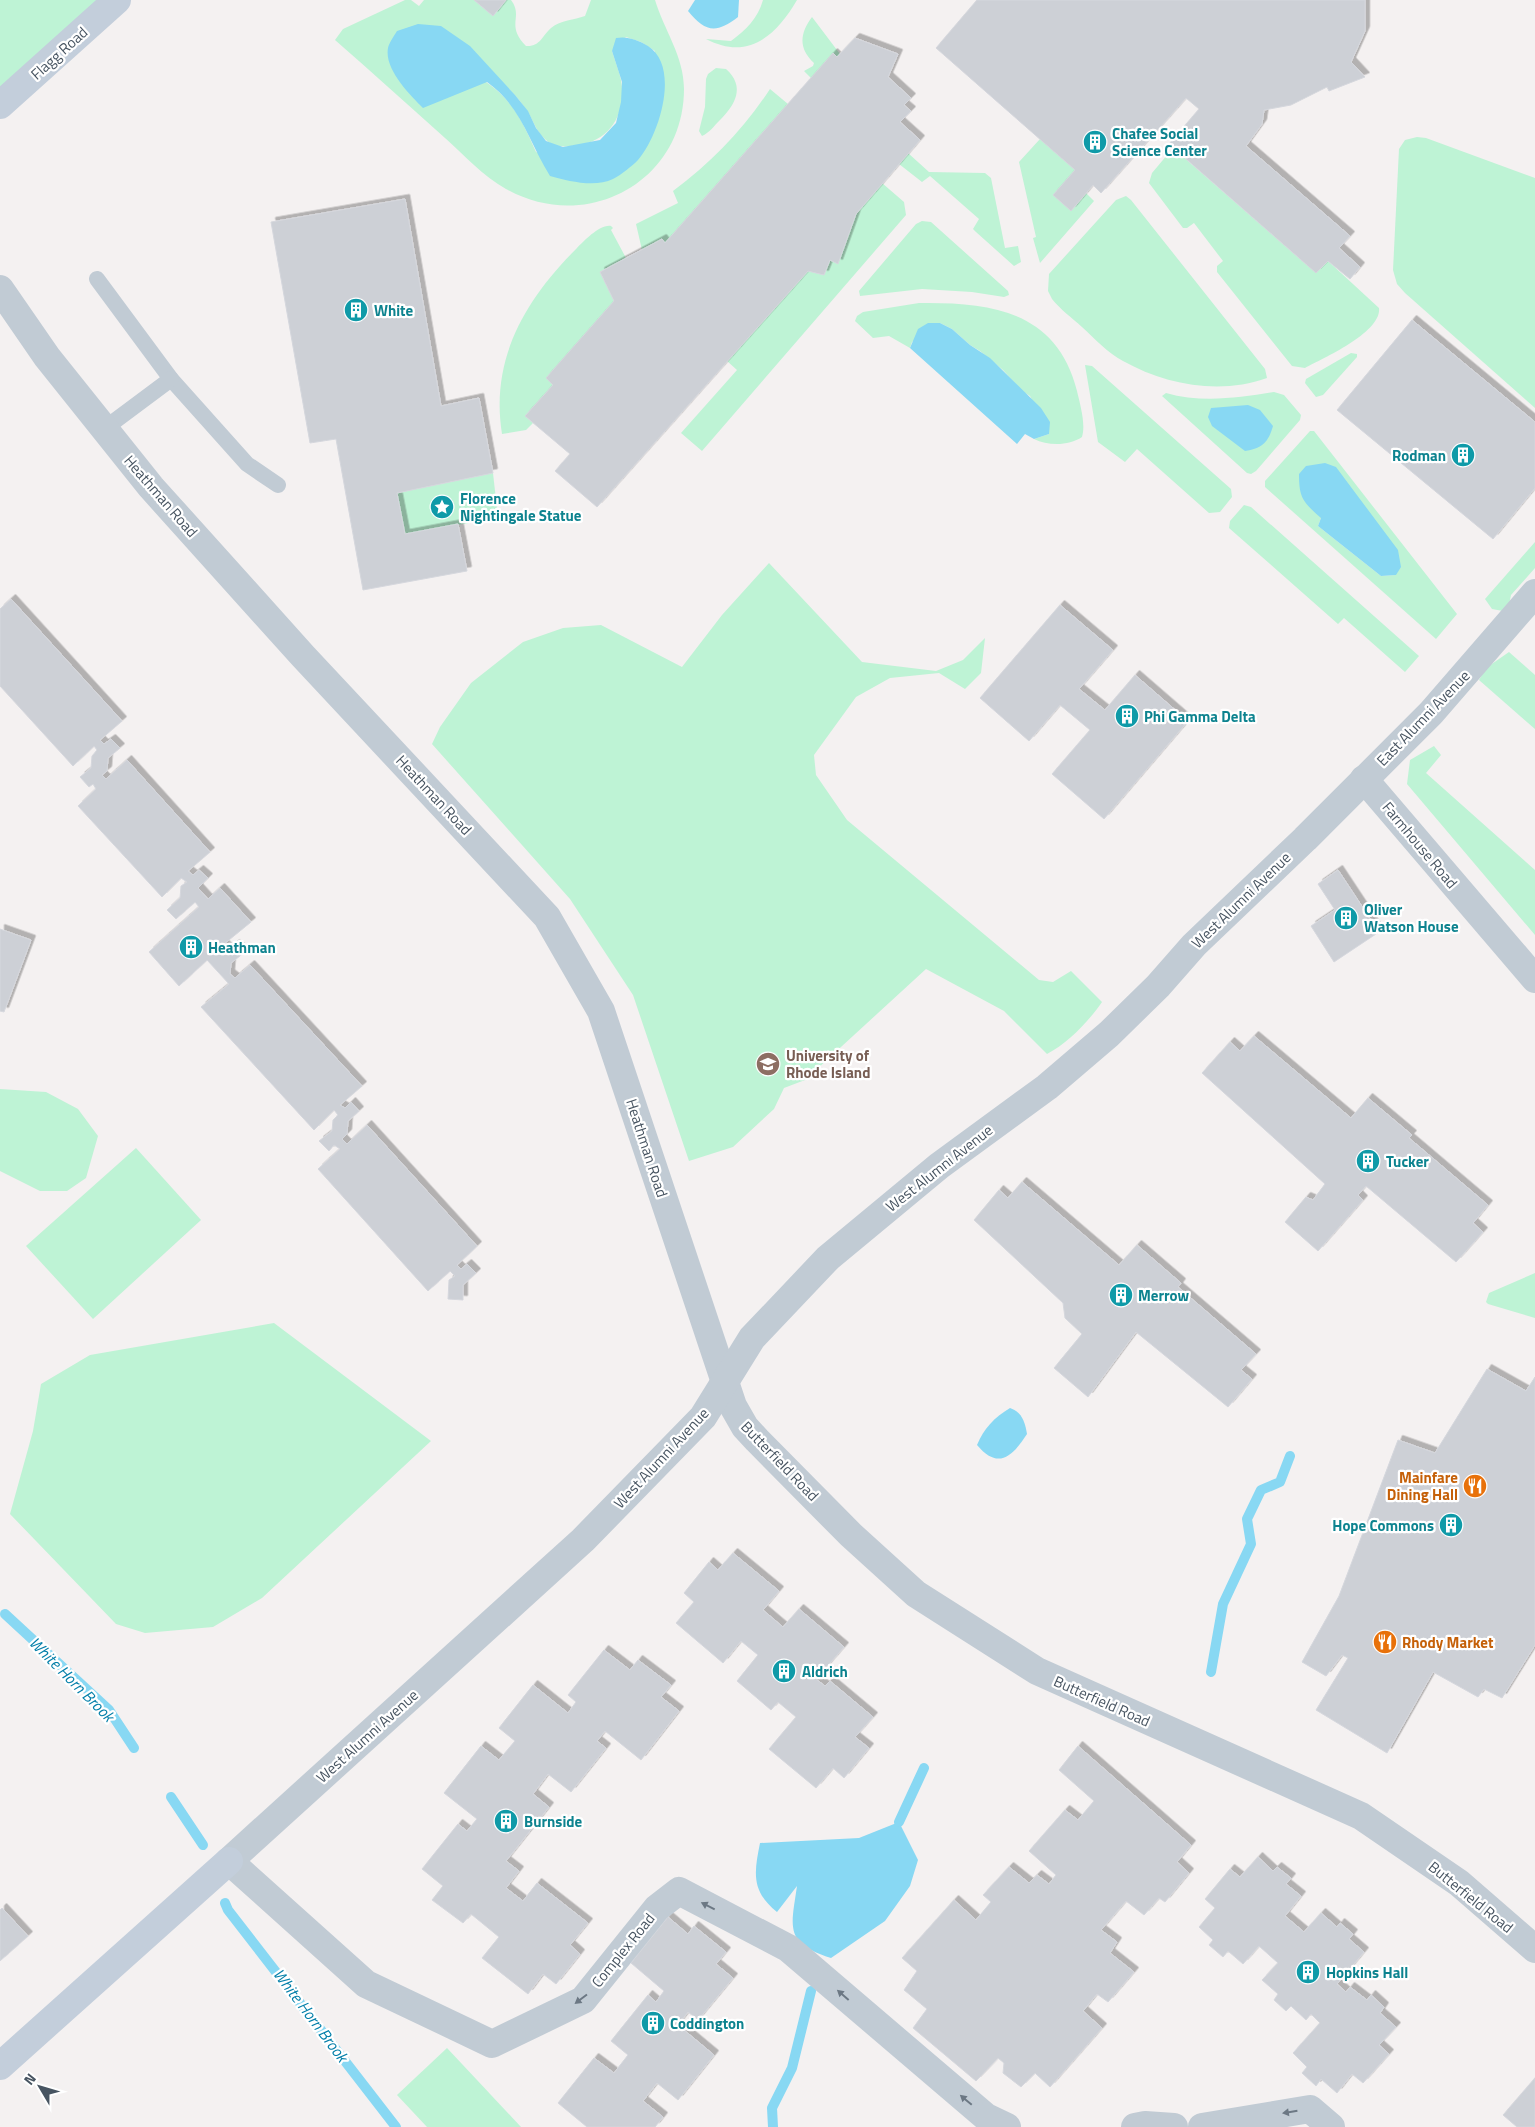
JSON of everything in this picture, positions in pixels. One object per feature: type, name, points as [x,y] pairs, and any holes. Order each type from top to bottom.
[{"type":"street","name":"Flagg Road","points":[[0,105],[117,0]]},
{"type":"street","name":"Heathman Road","points":[[0,289],[47,357],[151,487],[303,656],[547,917],[600,1011],[726,1383]]},
{"type":"street","name":"East Alumni Avenue","points":[[1305,839],[1436,707],[1535,593]]},
{"type":"street","name":"Farmhouse Road","points":[[1364,779],[1535,979]]},
{"type":"street","name":"West Alumni Avenue","points":[[0,2066],[583,1540],[697,1424],[726,1383],[743,1349],[828,1258],[946,1161],[1080,1062],[1158,986],[1194,945],[1305,839]]},
{"type":"street","name":"Butterfield Road","points":[[726,1383],[738,1416],[751,1433],[851,1535],[916,1594],[1037,1671],[1361,1816],[1459,1882],[1535,1949]]},
{"type":"street","name":"Complex Road","points":[[229,1861],[366,1984],[492,2044],[583,2000],[657,1908],[679,1891],[788,1948],[907,2051],[997,2125]]},
{"type":"street","points":[[1202,2127],[1310,2109],[1331,2127]]},
{"type":"street","points":[[1135,2127],[1145,2125],[1174,2127]]},
{"type":"lane","points":[[97,279],[171,379],[248,464],[278,485]]},
{"type":"lane","points":[[104,429],[171,379]]},
{"type":"green space","points":[[0,0],[128,0],[0,118]]},
{"type":"green space","points":[[405,0],[411,0],[419,6],[424,0],[474,0],[493,16],[506,0],[511,0],[515,6],[515,27],[520,39],[526,46],[531,46],[538,43],[555,25],[585,16],[591,0],[655,0],[681,65],[684,89],[680,122],[667,151],[649,174],[625,191],[597,202],[567,206],[536,201],[506,189],[474,165],[335,40],[343,29]],"holes":[[[626,37],[641,42],[655,51],[612,179],[536,152],[517,113],[504,97],[486,82],[499,79],[521,102],[540,134],[550,143],[557,146],[565,146],[590,142],[608,131],[619,114],[622,92],[621,80],[612,51]]]},
{"type":"green space","points":[[763,0],[797,0],[789,13],[770,34],[748,46],[721,45],[706,39],[731,41],[751,23]]},
{"type":"green space","points":[[812,17],[840,54],[837,57],[833,54],[811,78],[804,71],[813,66],[814,63],[805,52],[802,40],[805,29]]},
{"type":"green space","points":[[716,68],[726,69],[732,76],[736,82],[736,96],[725,114],[702,136],[699,131],[705,107],[706,79],[708,74]]},
{"type":"green space","points":[[770,89],[788,104],[665,243],[662,240],[642,250],[636,224],[678,203],[673,191],[701,169],[738,132]]},
{"type":"green space","points":[[1417,137],[1426,138],[1535,178],[1535,408],[1397,284],[1393,270],[1399,149],[1405,140]]},
{"type":"green space","points":[[1040,139],[1075,170],[1054,195],[1071,211],[1086,193],[1094,201],[1040,263],[1033,238],[1036,237],[1019,162]]},
{"type":"green space","points":[[1173,148],[1316,273],[1328,261],[1379,308],[1377,317],[1371,326],[1362,335],[1338,351],[1305,368],[1292,366],[1217,272],[1217,266],[1223,261],[1194,223],[1187,228],[1183,228],[1149,183],[1152,173]]},
{"type":"green space","points":[[908,153],[929,172],[985,173],[991,178],[1005,248],[1018,246],[1021,262],[1014,266],[976,232],[973,229],[979,219],[930,176],[922,182],[899,164]]},
{"type":"green space","points":[[882,183],[904,202],[906,215],[702,451],[681,433],[737,370],[727,361],[808,271],[824,275],[830,260],[838,263],[856,214]]},
{"type":"green space","points":[[1126,196],[1265,369],[1267,378],[1231,386],[1212,386],[1194,385],[1157,376],[1112,354],[1052,299],[1048,291],[1049,274],[1116,200]]},
{"type":"green space","points":[[922,221],[931,222],[1008,291],[1009,295],[1004,297],[972,292],[922,289],[860,296],[859,291],[916,224]]},
{"type":"green space","points":[[611,226],[613,228],[611,230],[626,258],[600,272],[614,301],[547,378],[553,385],[525,416],[533,423],[526,430],[502,434],[501,381],[507,356],[527,310],[558,268],[588,237],[597,230]]},
{"type":"green space","points":[[919,303],[946,303],[995,309],[1018,317],[1037,328],[1054,343],[1067,364],[1081,408],[1083,420],[1082,437],[1071,442],[1058,444],[1034,439],[1049,434],[1030,396],[1022,391],[1003,370],[952,329],[940,323],[912,342],[910,348],[889,336],[873,338],[855,321],[857,316],[863,312]]},
{"type":"green space","points":[[1351,353],[1357,354],[1357,357],[1323,395],[1316,397],[1305,383],[1306,379]]},
{"type":"green space","points":[[1085,365],[1092,366],[1231,489],[1232,497],[1220,512],[1209,513],[1137,449],[1125,462],[1098,442]]},
{"type":"green space","points":[[1274,392],[1284,395],[1301,415],[1300,420],[1256,471],[1251,474],[1247,473],[1162,396],[1166,393],[1206,399]]},
{"type":"green space","points":[[1310,431],[1314,431],[1457,614],[1436,639],[1265,487],[1265,481]],"holes":[[[1321,518],[1396,575],[1381,576],[1318,526]]]},
{"type":"green space","points":[[493,473],[498,518],[405,534],[397,493]]},
{"type":"green space","points":[[1244,505],[1251,507],[1419,656],[1405,672],[1344,618],[1338,624],[1229,528],[1230,521]]},
{"type":"green space","points":[[1535,542],[1535,568],[1511,595],[1509,605],[1503,611],[1492,609],[1485,599]]},
{"type":"green space","points":[[769,563],[862,662],[936,671],[963,660],[985,638],[981,673],[965,689],[939,673],[890,678],[856,697],[814,755],[816,775],[847,820],[1039,980],[1053,982],[1071,971],[1102,1002],[1078,1031],[1063,1044],[1047,1054],[1004,1011],[926,969],[805,1080],[784,1088],[774,1109],[733,1147],[689,1161],[633,995],[570,899],[432,744],[440,727],[471,683],[523,642],[563,628],[601,625],[682,667],[722,615]]},
{"type":"green space","points":[[1509,652],[1535,675],[1535,729],[1479,680],[1486,668]]},
{"type":"green space","points":[[1434,746],[1441,755],[1426,773],[1535,870],[1535,935],[1407,784],[1410,760]]},
{"type":"green space","points":[[0,1089],[46,1092],[78,1109],[98,1136],[86,1178],[67,1191],[40,1191],[0,1171]]},
{"type":"green space","points":[[136,1148],[201,1220],[93,1319],[26,1246]]},
{"type":"green space","points":[[1535,1273],[1535,1318],[1486,1302],[1489,1293]]},
{"type":"green space","points":[[274,1323],[431,1441],[262,1598],[213,1627],[145,1633],[116,1624],[10,1514],[33,1431],[41,1384],[90,1355]]},
{"type":"green space","points":[[447,2048],[521,2127],[427,2127],[397,2095]]},
{"type":"water","points":[[695,0],[739,0],[738,17],[717,28],[705,27],[688,11]]},
{"type":"water","points":[[418,24],[441,26],[470,46],[528,111],[536,128],[546,141],[563,147],[600,140],[616,123],[621,102],[622,82],[612,51],[616,38],[629,38],[648,46],[658,56],[663,69],[665,85],[659,119],[646,149],[638,160],[613,179],[598,183],[573,182],[550,176],[516,113],[499,92],[487,82],[423,108],[399,81],[388,56],[390,42],[397,31]]},
{"type":"water","points":[[928,323],[940,323],[952,329],[970,345],[990,358],[1041,408],[1050,422],[1049,434],[1034,439],[1025,434],[1017,444],[910,348],[918,329]]},
{"type":"water","points":[[1248,405],[1260,410],[1273,426],[1264,444],[1245,451],[1212,426],[1208,417],[1211,408]]},
{"type":"water","points":[[1325,463],[1336,467],[1398,550],[1401,567],[1396,575],[1381,576],[1318,526],[1321,518],[1303,499],[1299,474],[1306,466]]},
{"type":"water","points":[[1010,1408],[1022,1418],[1027,1434],[1016,1449],[1004,1458],[998,1459],[985,1453],[977,1445],[990,1424]]},
{"type":"water","points":[[899,1822],[918,1860],[910,1886],[885,1921],[831,1958],[805,1946],[798,1940],[794,1932],[793,1913],[797,1886],[777,1912],[763,1897],[759,1889],[756,1881],[756,1863],[760,1843],[859,1838]]},
{"type":"building","points":[[474,0],[506,0],[493,16]]},
{"type":"building","name":"Chafee Social Science Center","points":[[977,0],[1365,0],[1365,31],[1351,62],[1365,77],[1329,91],[1327,87],[1291,105],[1264,110],[1262,124],[1246,146],[1350,236],[1339,248],[1360,267],[1350,279],[1328,261],[1316,273],[1169,144],[1199,109],[1186,98],[1101,193],[1093,185],[1071,211],[1053,195],[1075,170],[936,48]]},
{"type":"building","points":[[855,38],[898,54],[888,77],[911,98],[904,105],[911,111],[900,122],[920,140],[856,214],[838,264],[830,260],[824,275],[808,271],[597,507],[555,471],[570,454],[525,416],[553,385],[546,378],[614,301],[600,272],[662,239],[665,243],[833,53],[837,57]]},
{"type":"building","name":"White","points":[[405,199],[441,406],[479,398],[493,473],[397,493],[405,534],[458,524],[467,571],[363,590],[336,439],[310,443],[271,222]]},
{"type":"building","name":"Rodman","points":[[1412,320],[1535,422],[1535,488],[1493,539],[1337,410]]},
{"type":"building","name":"Heathman","points":[[11,599],[122,721],[100,740],[104,744],[111,739],[120,748],[108,758],[107,771],[102,775],[106,779],[127,760],[210,852],[188,871],[193,875],[199,870],[208,878],[198,888],[208,899],[220,888],[251,922],[224,944],[229,950],[235,944],[245,952],[231,963],[230,974],[235,978],[250,965],[362,1086],[340,1105],[345,1108],[351,1102],[359,1111],[348,1121],[347,1134],[342,1139],[347,1144],[367,1125],[477,1246],[457,1265],[461,1269],[467,1264],[476,1273],[463,1285],[463,1300],[448,1299],[449,1280],[455,1276],[450,1271],[428,1291],[318,1169],[340,1149],[334,1145],[329,1151],[319,1141],[332,1131],[333,1120],[338,1115],[334,1110],[314,1130],[201,1007],[229,984],[207,960],[179,986],[149,952],[199,907],[195,902],[176,919],[167,910],[180,898],[181,886],[187,882],[181,878],[162,897],[78,806],[96,789],[93,784],[89,787],[80,777],[91,768],[92,756],[97,750],[94,746],[73,766],[0,686],[0,609]]},
{"type":"building","name":"Phi Gamma Delta","points":[[1060,605],[1113,650],[1079,689],[1105,710],[1135,675],[1188,721],[1104,819],[1052,774],[1090,730],[1060,705],[1029,741],[980,698]]},
{"type":"building","name":"Oliver Watson House","points":[[1338,870],[1379,932],[1334,962],[1311,926],[1335,910],[1318,884]]},
{"type":"building","points":[[0,929],[31,940],[4,1012],[0,1011]]},
{"type":"building","name":"Tucker","points":[[1254,1036],[1351,1118],[1368,1098],[1412,1135],[1409,1138],[1488,1205],[1473,1223],[1483,1232],[1456,1262],[1366,1186],[1358,1195],[1363,1200],[1318,1251],[1285,1222],[1306,1197],[1313,1200],[1325,1184],[1202,1073],[1230,1042],[1240,1051]]},
{"type":"building","name":"Merrow","points":[[1022,1182],[1119,1265],[1137,1245],[1181,1283],[1178,1287],[1256,1354],[1241,1370],[1252,1379],[1228,1407],[1136,1332],[1088,1397],[1054,1368],[1082,1334],[1065,1318],[1063,1303],[974,1220],[999,1190],[1008,1198]]},
{"type":"building","name":"Hope Commons","points":[[1487,1369],[1526,1391],[1535,1377],[1535,1645],[1502,1698],[1484,1689],[1478,1697],[1433,1672],[1387,1753],[1316,1710],[1348,1658],[1342,1655],[1326,1676],[1302,1662],[1339,1596],[1398,1440],[1435,1453]]},
{"type":"building","name":"Aldrich","points":[[733,1553],[779,1591],[763,1610],[783,1627],[799,1609],[844,1647],[816,1679],[825,1686],[830,1681],[873,1717],[855,1737],[869,1748],[844,1778],[833,1768],[816,1788],[769,1749],[796,1717],[778,1702],[771,1710],[737,1681],[758,1655],[741,1641],[723,1663],[676,1623],[694,1602],[684,1593],[709,1562],[718,1570]]},
{"type":"building","name":"Burnside","points":[[604,1650],[630,1670],[638,1660],[671,1685],[661,1697],[679,1711],[641,1760],[605,1731],[597,1741],[606,1748],[571,1792],[548,1774],[533,1794],[549,1807],[506,1861],[519,1871],[506,1888],[523,1901],[537,1883],[588,1923],[570,1945],[580,1954],[556,1984],[543,1974],[528,1994],[482,1958],[499,1937],[471,1914],[463,1923],[432,1900],[443,1886],[422,1869],[458,1824],[467,1831],[477,1819],[444,1793],[481,1746],[499,1760],[515,1741],[499,1728],[533,1685],[568,1713],[576,1702],[568,1695]]},
{"type":"building","points":[[1078,1746],[1191,1845],[1177,1862],[1189,1873],[1165,1902],[1159,1898],[1144,1915],[1126,1901],[1101,1930],[1117,1942],[1110,1953],[1134,1972],[1108,2002],[1097,1994],[1083,2011],[1102,2028],[1050,2087],[1035,2073],[1021,2087],[1003,2073],[1004,2063],[998,2058],[976,2081],[913,2028],[927,2009],[904,1990],[917,1971],[902,1958],[954,1900],[976,1920],[991,1902],[983,1895],[1009,1867],[1029,1883],[1037,1875],[1049,1884],[1056,1875],[1029,1851],[1065,1810],[1078,1820],[1094,1801],[1059,1770]]},
{"type":"building","name":"Hopkins Hall","points":[[1258,1857],[1273,1871],[1277,1867],[1291,1878],[1286,1884],[1301,1896],[1285,1916],[1304,1932],[1321,1913],[1337,1927],[1340,1923],[1353,1934],[1349,1939],[1364,1952],[1337,1984],[1346,1992],[1350,1987],[1367,2000],[1371,1995],[1384,2007],[1380,2013],[1396,2027],[1379,2045],[1389,2054],[1363,2083],[1352,2074],[1337,2093],[1321,2079],[1316,2086],[1302,2073],[1307,2067],[1293,2053],[1320,2023],[1311,2014],[1306,2020],[1291,2006],[1286,2011],[1274,2000],[1278,1994],[1262,1980],[1278,1963],[1259,1946],[1243,1964],[1228,1951],[1223,1957],[1209,1945],[1213,1940],[1199,1927],[1215,1908],[1205,1899],[1230,1869],[1240,1877]]},
{"type":"building","points":[[2,1908],[28,1936],[0,1961],[0,1910]]},
{"type":"building","name":"Coddington","points":[[668,1917],[688,1934],[694,1926],[726,1952],[716,1964],[733,1978],[698,2020],[688,2012],[678,2025],[714,2055],[678,2100],[657,2083],[643,2101],[663,2117],[655,2127],[587,2127],[558,2103],[594,2058],[614,2073],[628,2055],[611,2041],[648,1995],[656,2002],[664,1991],[631,1963]]},
{"type":"building","points":[[1535,2078],[1535,2127],[1517,2127],[1503,2115]]},
{"type":"waterway","points":[[1211,1672],[1223,1604],[1251,1544],[1247,1519],[1261,1490],[1280,1482],[1290,1456]]},
{"type":"waterway","name":"White Horn Brook","points":[[5,1614],[109,1710],[134,1748]]},
{"type":"waterway","points":[[899,1822],[924,1768]]},
{"type":"waterway","name":"White Horn Brook","points":[[171,1797],[203,1845]]},
{"type":"waterway","name":"White Horn Brook","points":[[225,1903],[228,1910],[396,2127]]},
{"type":"waterway","points":[[773,2127],[772,2108],[792,2068],[811,1991]]},
{"type":"place","name":"Chafee Social Science Center","points":[[1095,142]]},
{"type":"place","name":"White","points":[[356,310]]},
{"type":"place","name":"Rodman","points":[[1463,455]]},
{"type":"place","name":"Florence Nightingale Statue","points":[[442,507]]},
{"type":"place","name":"Phi Gamma Delta","points":[[1127,716]]},
{"type":"place","name":"Oliver Watson House","points":[[1346,918]]},
{"type":"place","name":"Heathman","points":[[191,947]]},
{"type":"place","name":"University of Rhode Island","points":[[768,1064]]},
{"type":"place","name":"Tucker","points":[[1368,1161]]},
{"type":"place","name":"Merrow","points":[[1121,1295]]},
{"type":"place","name":"Mainfare Dining Hall","points":[[1475,1486]]},
{"type":"place","name":"Hope Commons","points":[[1451,1525]]},
{"type":"place","name":"Rhody Market","points":[[1385,1642]]},
{"type":"place","name":"Aldrich","points":[[784,1671]]},
{"type":"place","name":"Burnside","points":[[506,1821]]},
{"type":"place","name":"Hopkins Hall","points":[[1308,1972]]},
{"type":"place","name":"Coddington","points":[[653,2023]]}]
